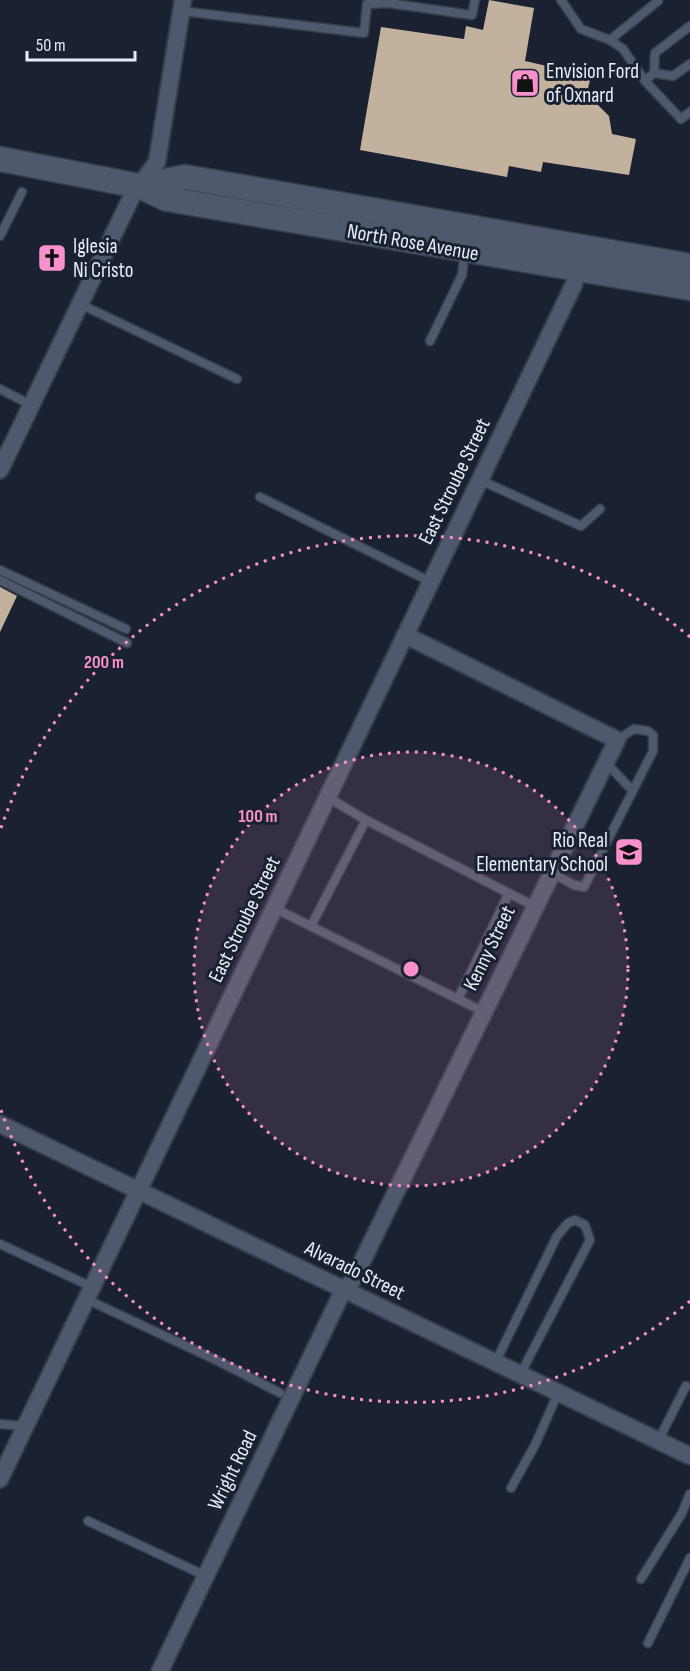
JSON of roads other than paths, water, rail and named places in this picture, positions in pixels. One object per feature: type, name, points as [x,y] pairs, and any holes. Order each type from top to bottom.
[{"type":"main road","name":"North Rose Avenue","points":[[0,159],[139,186],[167,199],[690,288]]},
{"type":"main road","name":"North Rose Avenue","points":[[139,186],[185,177],[690,266]]},
{"type":"street","points":[[0,470],[132,196],[158,162],[182,6]]},
{"type":"street","name":"East Stroube Street","points":[[0,1479],[574,284],[584,246]]},
{"type":"street","points":[[405,635],[617,740]]},
{"type":"street","name":"Kenny Street","points":[[346,1291],[617,740]]},
{"type":"street","name":"Alvarado Street","points":[[0,1124],[690,1456]]},
{"type":"street","name":"Wright Road","points":[[160,1671],[339,1299],[346,1291]]},
{"type":"lane","points":[[182,6],[364,33],[368,2],[472,15],[475,0]]},
{"type":"lane","points":[[561,0],[581,29],[610,40],[623,49],[645,81],[681,119],[690,112]]},
{"type":"lane","points":[[610,40],[658,1]]},
{"type":"lane","points":[[645,81],[654,73],[655,53],[690,26]]},
{"type":"lane","points":[[654,73],[673,76],[690,64]]},
{"type":"lane","points":[[0,236],[22,192]]},
{"type":"lane","points":[[429,341],[462,275],[465,251]]},
{"type":"lane","points":[[80,304],[237,379]]},
{"type":"lane","points":[[0,388],[31,405]]},
{"type":"lane","points":[[480,480],[581,526],[600,509]]},
{"type":"lane","points":[[260,497],[431,582]]},
{"type":"lane","points":[[0,570],[126,629]]},
{"type":"lane","points":[[0,580],[127,643]]},
{"type":"lane","points":[[551,872],[574,885],[584,886],[653,751],[652,735],[648,731],[634,729],[617,740]]},
{"type":"lane","points":[[606,763],[633,790]]},
{"type":"lane","points":[[327,797],[366,820],[534,906]]},
{"type":"lane","points":[[311,926],[366,820]]},
{"type":"lane","points":[[458,999],[509,893]]},
{"type":"lane","points":[[274,908],[484,1012]]},
{"type":"lane","points":[[495,1363],[557,1236],[568,1223],[575,1220],[585,1226],[590,1240],[520,1375]]},
{"type":"lane","points":[[0,1244],[280,1393]]},
{"type":"lane","points":[[658,1442],[686,1386]]},
{"type":"lane","points":[[511,1488],[535,1445],[558,1393]]},
{"type":"lane","points":[[0,1424],[25,1426]]},
{"type":"lane","points":[[641,1579],[682,1513],[690,1494]]},
{"type":"lane","points":[[88,1521],[206,1576]]},
{"type":"lane","points":[[648,1643],[690,1558]]},
{"type":"place","name":"Envision Ford of Oxnard","points":[[525,83]]},
{"type":"place","name":"Iglesia Ni Cristo","points":[[52,258]]},
{"type":"place","name":"Rio Real Elementary School","points":[[629,852]]}]
